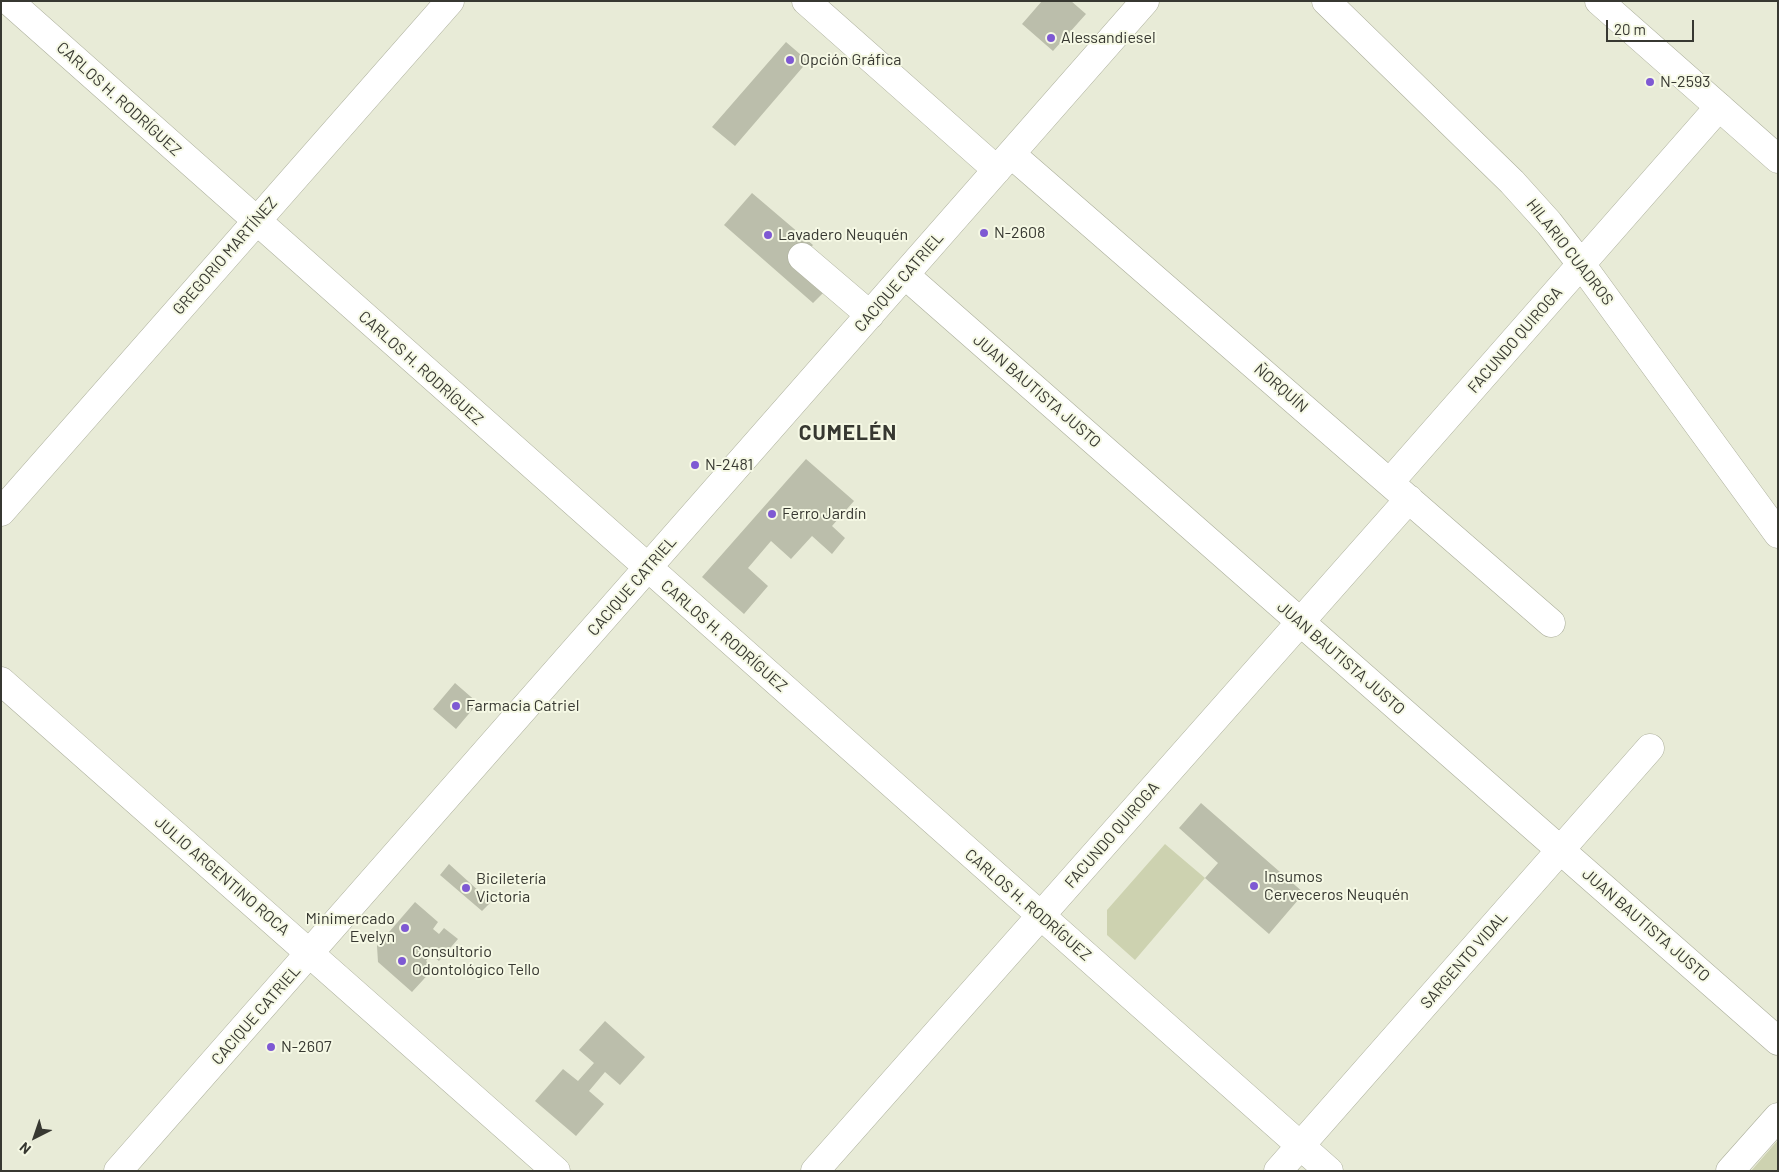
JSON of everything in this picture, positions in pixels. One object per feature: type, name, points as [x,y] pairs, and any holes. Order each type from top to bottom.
[{"type":"street","name":"CARLOS H. RODRÍGUEZ","points":[[9,1],[1329,1171]]},
{"type":"street","name":"GREGORIO MARTÍNEZ","points":[[1,512],[450,1]]},
{"type":"street","points":[[806,1],[1004,162]]},
{"type":"street","name":"CACIQUE CATRIEL","points":[[118,1171],[1145,1]]},
{"type":"street","name":"HILARIO CUADROS","points":[[1326,1],[1519,189],[1549,223],[1778,534]]},
{"type":"street","points":[[1599,1],[1778,159]]},
{"type":"street","name":"FACUNDO QUIROGA","points":[[815,1171],[1300,622],[1400,491],[1581,264],[1719,107]]},
{"type":"street","name":"ÑORQUÍN","points":[[1004,162],[1400,491],[1551,623]]},
{"type":"street","points":[[802,257],[870,315]]},
{"type":"street","name":"JUAN BAUTISTA JUSTO","points":[[905,275],[1778,1041]]},
{"type":"street","name":"JULIO ARGENTINO ROCA","points":[[1,681],[556,1171]]},
{"type":"street","name":"SARGENTO VIDAL","points":[[1278,1171],[1650,748]]},
{"type":"street","points":[[1730,1171],[1778,1117]]},
{"type":"green space","points":[[1165,844],[1205,878],[1135,960],[1107,935],[1107,910]]},
{"type":"green space","points":[[1778,1140],[1778,1171],[1751,1171]]},
{"type":"building","name":"Alessandiesel","points":[[1042,1],[1071,1],[1086,14],[1053,51],[1022,24]]},
{"type":"building","points":[[786,42],[808,61],[735,146],[712,127]]},
{"type":"building","name":"Lavadero Neuquén","points":[[752,193],[813,245],[794,266],[824,292],[813,303],[724,225]]},
{"type":"building","points":[[806,459],[854,501],[832,526],[845,538],[832,554],[812,536],[791,559],[771,541],[748,568],[768,586],[744,614],[702,577]]},
{"type":"building","name":"Farmacia Catriel","points":[[455,683],[478,703],[456,729],[433,709]]},
{"type":"building","name":"Insumos Cerveceros Neuquén","points":[[1201,803],[1304,893],[1269,934],[1205,878],[1218,863],[1179,828]]},
{"type":"building","name":"Biciletería Victoria","points":[[449,864],[491,902],[482,911],[440,875]]},
{"type":"building","points":[[415,902],[438,922],[433,929],[439,934],[444,928],[458,939],[439,961],[431,954],[426,961],[434,968],[412,992],[378,962],[377,946]]},
{"type":"building","points":[[605,1021],[645,1057],[620,1085],[605,1072],[589,1091],[604,1104],[576,1136],[535,1101],[563,1069],[578,1081],[594,1063],[579,1050]]},
{"type":"place","name":"Alessandiesel","points":[[1051,38]]},
{"type":"place","name":"Opción Gráfica","points":[[790,60]]},
{"type":"place","name":"N-2593","points":[[1650,82]]},
{"type":"place","name":"N-2608","points":[[984,233]]},
{"type":"place","name":"Lavadero Neuquén","points":[[768,235]]},
{"type":"place","name":"N-2481","points":[[695,465]]},
{"type":"place","name":"Ferro Jardín","points":[[772,514]]},
{"type":"place","name":"Farmacia Catriel","points":[[456,706]]},
{"type":"place","name":"Insumos Cerveceros Neuquén","points":[[1254,886]]},
{"type":"place","name":"Biciletería Victoria","points":[[466,888]]},
{"type":"place","name":"Minimercado Evelyn","points":[[405,928]]},
{"type":"place","name":"Consultorio Odontológico Tello","points":[[402,961]]},
{"type":"place","name":"N-2607","points":[[271,1047]]},
{"type":"district","name":"CUMELÉN","points":[[848,433]]}]
